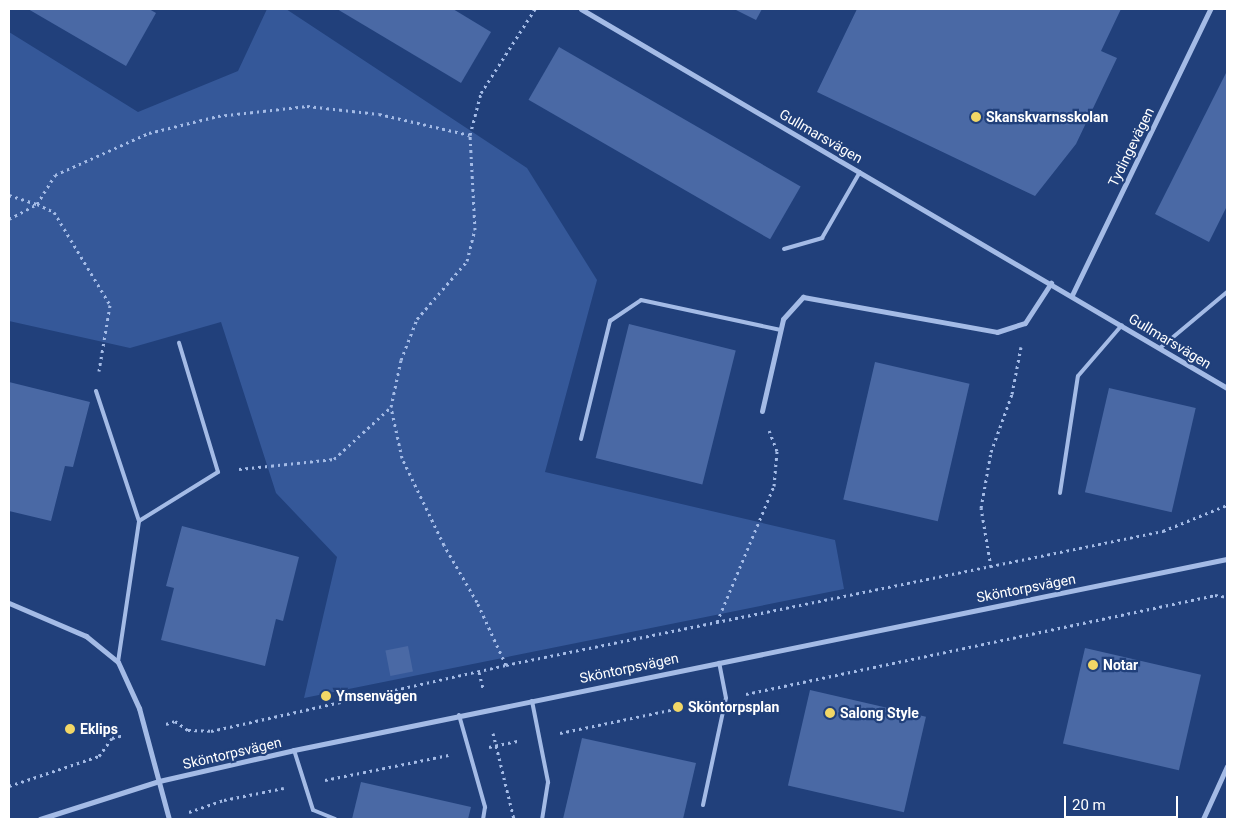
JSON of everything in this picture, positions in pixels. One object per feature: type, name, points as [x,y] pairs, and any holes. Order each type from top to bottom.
[{"type":"street","name":"Gullmarsvägen","points":[[581,9],[1072,295],[1227,388]]},
{"type":"street","name":"Tydingevägen","points":[[1072,295],[1210,9]]},
{"type":"street","points":[[762,411],[780,330],[792,306],[803,297],[997,332],[1025,322],[1051,283]]},
{"type":"street","name":"Sköntorpsvägen","points":[[40,819],[159,781],[294,750],[719,661],[1227,559]]},
{"type":"street","points":[[9,603],[86,636],[118,662],[145,730],[169,819]]},
{"type":"street","points":[[1203,819],[1227,766]]},
{"type":"lane","points":[[784,249],[822,238],[860,172]]},
{"type":"lane","points":[[1160,348],[1227,292]]},
{"type":"lane","points":[[581,439],[610,321],[641,300],[780,330]]},
{"type":"lane","points":[[1060,493],[1078,376],[1122,325]]},
{"type":"lane","points":[[139,520],[218,472],[179,343]]},
{"type":"lane","points":[[96,391],[139,520],[118,662]]},
{"type":"lane","points":[[703,804],[726,698],[719,661]]},
{"type":"lane","points":[[532,700],[548,782],[542,819]]},
{"type":"lane","points":[[459,715],[485,807],[482,819]]},
{"type":"lane","points":[[294,750],[302,784],[313,810],[334,819]]},
{"type":"path","points":[[506,665],[477,602],[444,545],[402,458],[391,407],[401,360],[417,319],[467,261],[476,230],[470,135],[481,93],[535,9]]},
{"type":"path","points":[[9,219],[37,204],[54,175],[149,133],[218,116],[307,106],[379,114],[470,135]]},
{"type":"path","points":[[9,195],[54,212],[110,305],[96,391]]},
{"type":"path","points":[[992,567],[981,508],[992,452],[1012,394],[1025,322]]},
{"type":"path","points":[[218,472],[334,458],[391,407]]},
{"type":"path","points":[[717,622],[774,486],[777,451],[762,411]]},
{"type":"path","points":[[9,786],[98,756],[112,738],[175,721],[188,730],[211,730],[506,665],[1163,531],[1227,505]]},
{"type":"path","points":[[169,819],[224,800],[496,745],[540,738],[1215,594],[1227,597]]},
{"type":"path","points":[[496,745],[514,819]]},
{"type":"shaded area","points":[[267,9],[286,9],[527,168],[597,280],[545,472],[835,540],[844,589],[304,698],[337,557],[276,493],[221,322],[130,348],[9,321],[9,32],[138,112],[238,71]]},
{"type":"building","points":[[28,9],[149,9],[156,13],[126,66]]},
{"type":"building","points":[[337,9],[453,9],[491,32],[461,83]]},
{"type":"building","points":[[734,9],[762,9],[756,20]]},
{"type":"building","name":"Skanskvarnsskolan","points":[[857,9],[1121,9],[1101,51],[1117,58],[1076,144],[1035,196],[817,92]]},
{"type":"building","points":[[559,47],[801,186],[770,239],[528,100]]},
{"type":"building","points":[[1227,71],[1227,206],[1209,242],[1155,214]]},
{"type":"building","points":[[629,324],[736,351],[702,485],[596,458]]},
{"type":"building","points":[[875,362],[970,384],[938,521],[843,499]]},
{"type":"building","points":[[9,382],[90,402],[73,467],[65,466],[51,521],[9,511]]},
{"type":"building","points":[[1109,388],[1196,408],[1172,512],[1085,492]]},
{"type":"building","points":[[182,526],[299,557],[283,621],[276,619],[265,666],[161,640],[174,588],[166,586]]},
{"type":"building","points":[[408,646],[413,672],[390,676],[385,650]]},
{"type":"building","points":[[1085,648],[1201,675],[1179,770],[1063,743]]},
{"type":"building","points":[[810,690],[926,717],[904,812],[788,785]]},
{"type":"building","points":[[582,738],[696,763],[683,819],[563,819]]},
{"type":"building","points":[[361,782],[471,807],[468,819],[352,819]]},
{"type":"place","name":"Skanskvarnsskolan","points":[[976,117]]},
{"type":"place","name":"Notar","points":[[1093,665]]},
{"type":"place","name":"Ymsenvägen","points":[[326,696]]},
{"type":"place","name":"Sköntorpsplan","points":[[678,707]]},
{"type":"place","name":"Salong Style","points":[[830,713]]},
{"type":"place","name":"Eklips","points":[[70,729]]}]
